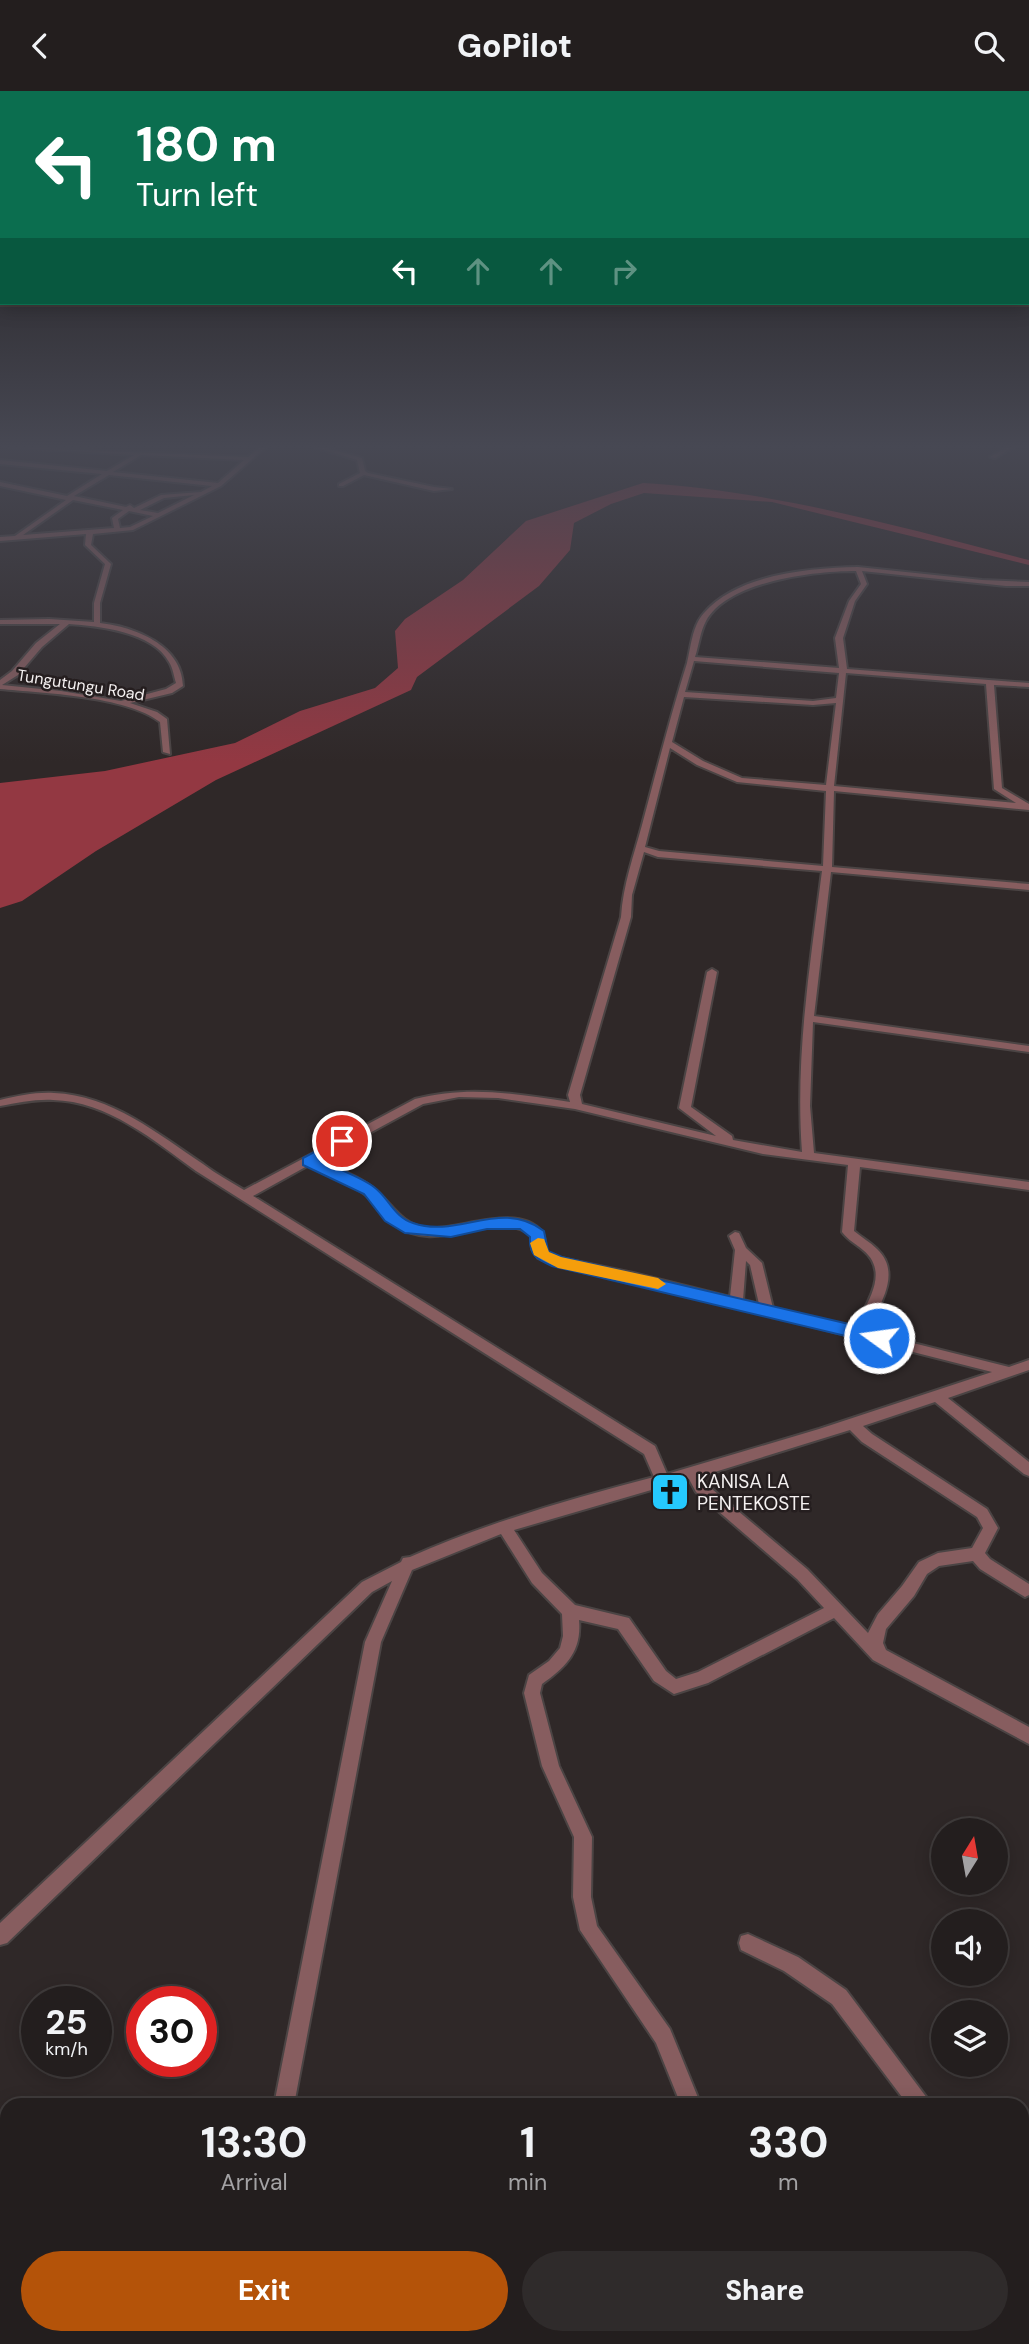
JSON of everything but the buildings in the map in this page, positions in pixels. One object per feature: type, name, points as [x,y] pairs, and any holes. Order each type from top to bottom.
[{"type":"street","points":[[96,552],[108,564],[97,603],[97,625]]},
{"type":"street","points":[[808,1156],[804,1106],[808,1018],[827,870],[830,787],[836,755],[838,700],[843,670],[839,638],[852,601],[864,585],[858,569]]},
{"type":"street","points":[[577,1106],[573,1095],[579,1069],[626,917],[639,848],[666,742],[705,616],[729,598],[785,575],[858,569],[1029,583]]},
{"type":"street","points":[[0,622],[97,625],[149,637],[173,661],[180,684],[174,689],[122,703]]},
{"type":"street","points":[[0,685],[15,673],[39,645],[66,623]]},
{"type":"street","points":[[691,659],[1029,685]]},
{"type":"street","points":[[990,683],[998,789],[1029,807]]},
{"type":"street","name":"Tungutungu Road","points":[[0,685],[142,707],[162,717],[167,752]]},
{"type":"street","points":[[680,694],[813,703],[838,700]]},
{"type":"street","points":[[666,742],[700,762],[740,780],[1029,807]]},
{"type":"street","points":[[989,804],[1029,813]]},
{"type":"street","points":[[639,848],[658,854],[1029,887]]},
{"type":"street","points":[[712,972],[685,1108],[734,1143]]},
{"type":"street","points":[[808,1018],[1029,1049]]},
{"type":"street","points":[[245,1195],[419,1101],[442,1094],[483,1093],[577,1106],[734,1143],[854,1164],[1029,1186]]},
{"type":"street","points":[[0,1103],[56,1097],[78,1099],[117,1112],[650,1451],[663,1480]]},
{"type":"street","points":[[309,1161],[369,1191],[390,1217],[411,1229],[451,1232],[487,1223],[523,1224],[538,1235],[538,1249],[542,1255],[558,1262],[767,1310],[1010,1372]]},
{"type":"street","points":[[854,1164],[848,1232],[876,1254],[883,1271],[881,1290],[870,1312],[879,1338]]},
{"type":"street","points":[[735,1236],[741,1250],[756,1263],[767,1310]]},
{"type":"street","points":[[736,1303],[741,1250]]},
{"type":"street","points":[[0,1936],[367,1587],[409,1563],[505,1528],[852,1424],[1029,1365]]},
{"type":"street","points":[[935,1395],[1029,1470]]},
{"type":"street","points":[[852,1424],[867,1439],[982,1513],[991,1528],[977,1554]]},
{"type":"street","points":[[692,1472],[701,1487],[802,1574],[879,1655],[1029,1736]]},
{"type":"street","points":[[505,1528],[537,1578],[570,1611],[623,1623],[660,1676],[674,1687],[702,1678],[837,1609]]},
{"type":"street","points":[[977,1554],[985,1564],[1025,1590]]},
{"type":"street","points":[[879,1655],[875,1637],[885,1616],[909,1591],[919,1572],[930,1562],[977,1554]]},
{"type":"street","points":[[285,2098],[373,1642],[409,1563]]},
{"type":"street","points":[[570,1611],[573,1632],[565,1660],[535,1680],[532,1693],[551,1766],[583,1837],[582,1897],[589,1930],[663,2036],[688,2098]]},
{"type":"street","points":[[748,1943],[791,1964],[839,1997],[915,2098]]},
{"type":"shaded area","points":[[493,552],[568,552],[539,586],[417,677],[411,690],[216,780],[96,851],[22,901],[0,908],[0,783],[105,771],[235,743],[300,711],[375,688],[398,668],[395,631],[405,619],[463,580]]},
{"type":"shaded area","points":[[977,552],[999,552],[1029,560],[1029,565]]},
{"type":"slow traffic","points":[[538,1243],[542,1255],[558,1262],[658,1284]]},
{"type":"place","name":"KANISA LA PENTEKOSTE","points":[[670,1492]]},
{"type":"route","points":[[342,1141],[309,1161],[369,1191],[390,1217],[411,1229],[451,1232],[487,1223],[523,1224],[533,1228],[538,1235],[538,1249],[542,1255],[558,1262],[600,1273],[633,1277],[879,1338]]}]
